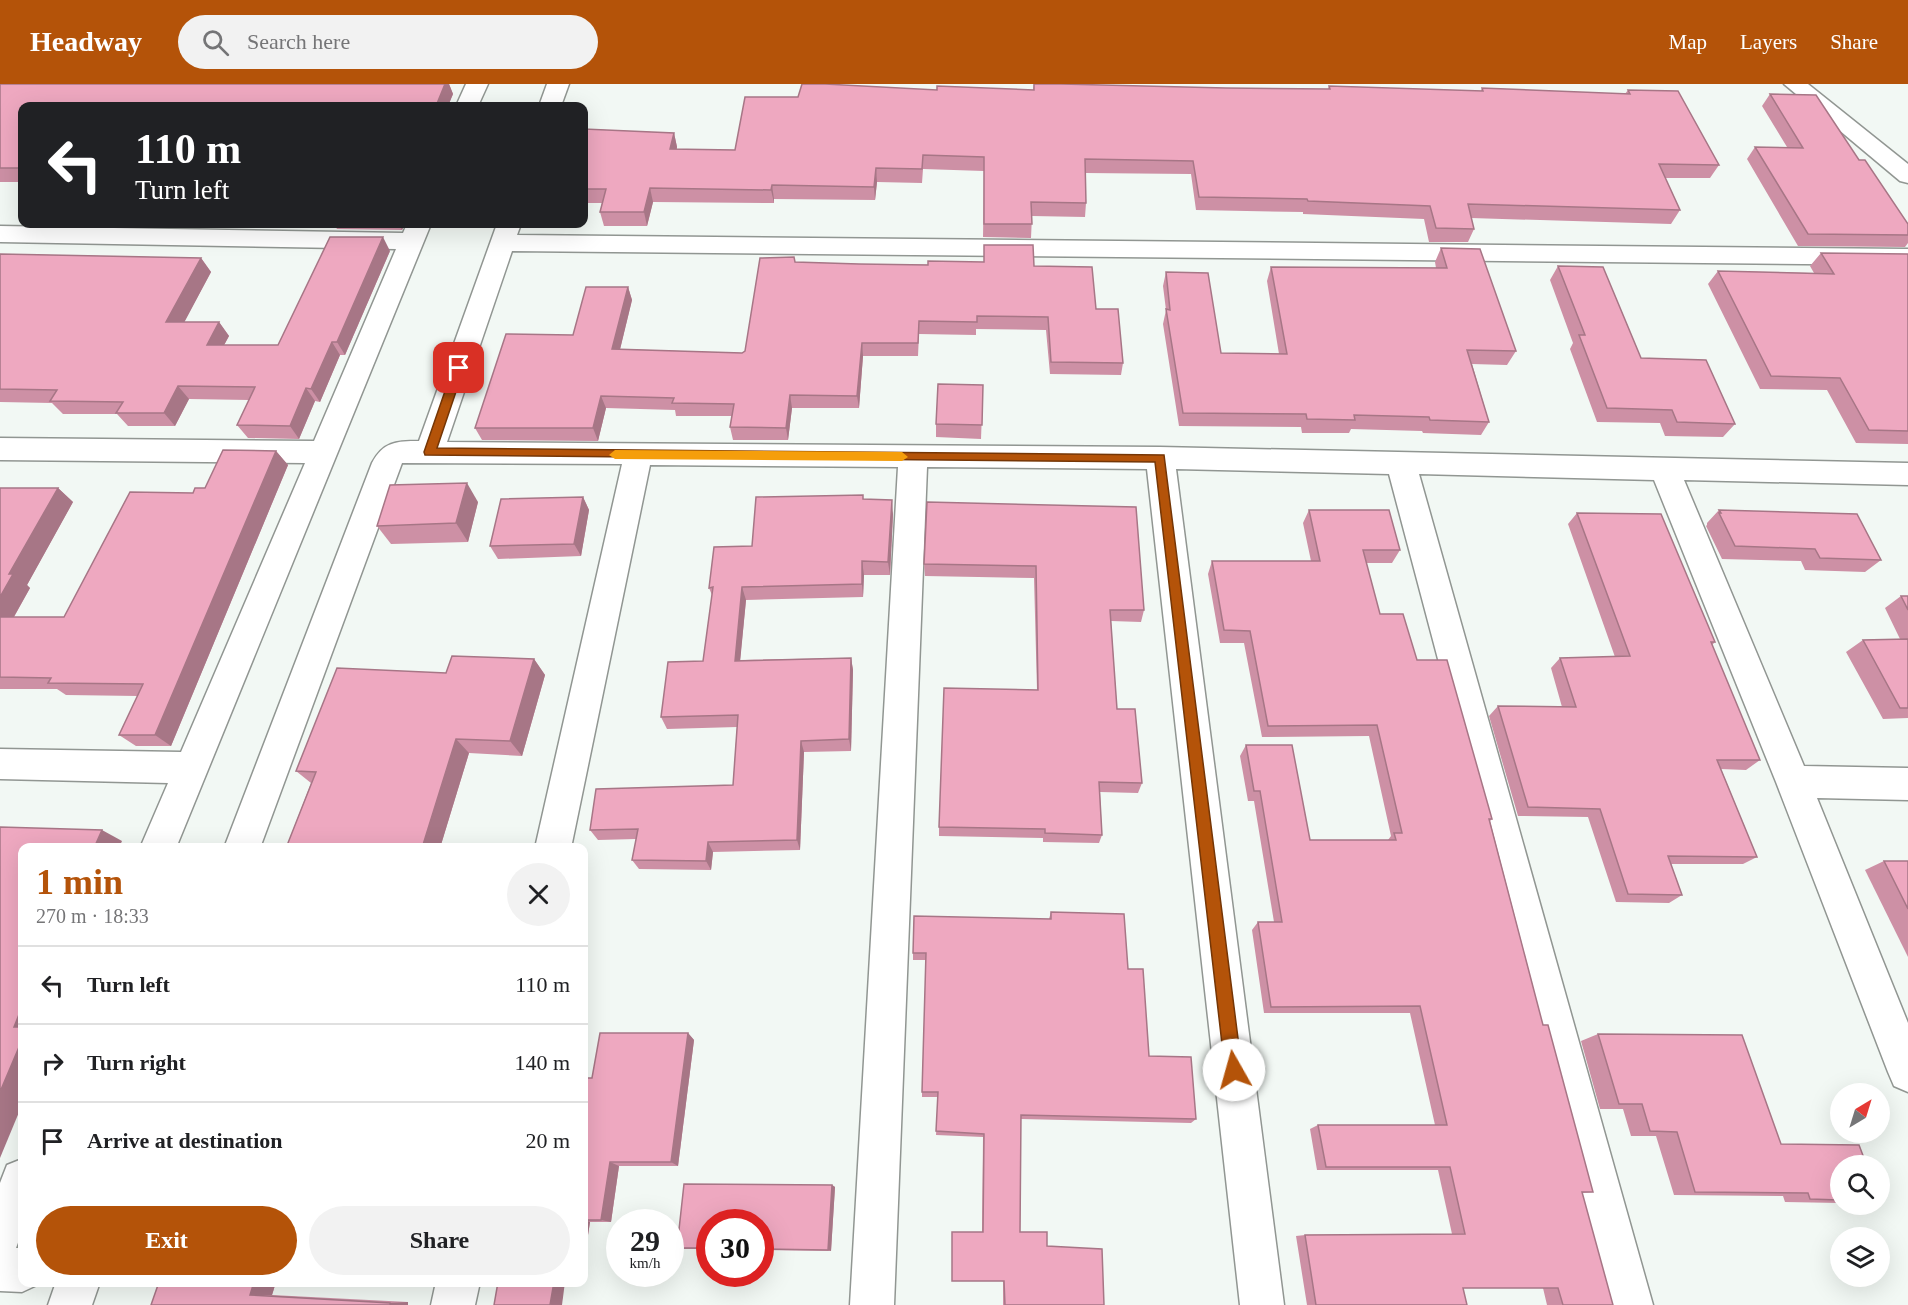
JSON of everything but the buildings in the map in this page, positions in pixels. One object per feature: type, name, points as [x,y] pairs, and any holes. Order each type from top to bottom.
[{"type":"street","points":[[469,102],[477,84]]},
{"type":"street","points":[[551,102],[558,84]]},
{"type":"street","points":[[1795,84],[1908,176]]},
{"type":"street","points":[[0,234],[416,232],[160,843]]},
{"type":"street","points":[[429,452],[506,233],[1908,257]]},
{"type":"street","points":[[0,449],[322,452]]},
{"type":"street","points":[[244,843],[386,463],[392,455],[402,452],[1160,458],[1908,474]]},
{"type":"street","points":[[554,843],[638,455]]},
{"type":"street","points":[[872,1305],[913,457]]},
{"type":"street","points":[[1160,458],[1262,1305]]},
{"type":"street","points":[[1401,463],[1631,1305]]},
{"type":"street","points":[[1665,470],[1793,782],[1908,1072]]},
{"type":"street","points":[[0,764],[190,768]]},
{"type":"street","points":[[1793,782],[1908,784]]},
{"type":"street","points":[[0,1235],[18,1190]]},
{"type":"street","points":[[0,1269],[18,1270]]},
{"type":"street","points":[[70,1305],[76,1287]]},
{"type":"street","points":[[453,1305],[457,1287]]},
{"type":"slow traffic","points":[[615,455],[902,457]]},
{"type":"route","points":[[459,368],[429,452],[1160,458],[1234,1070]]}]
